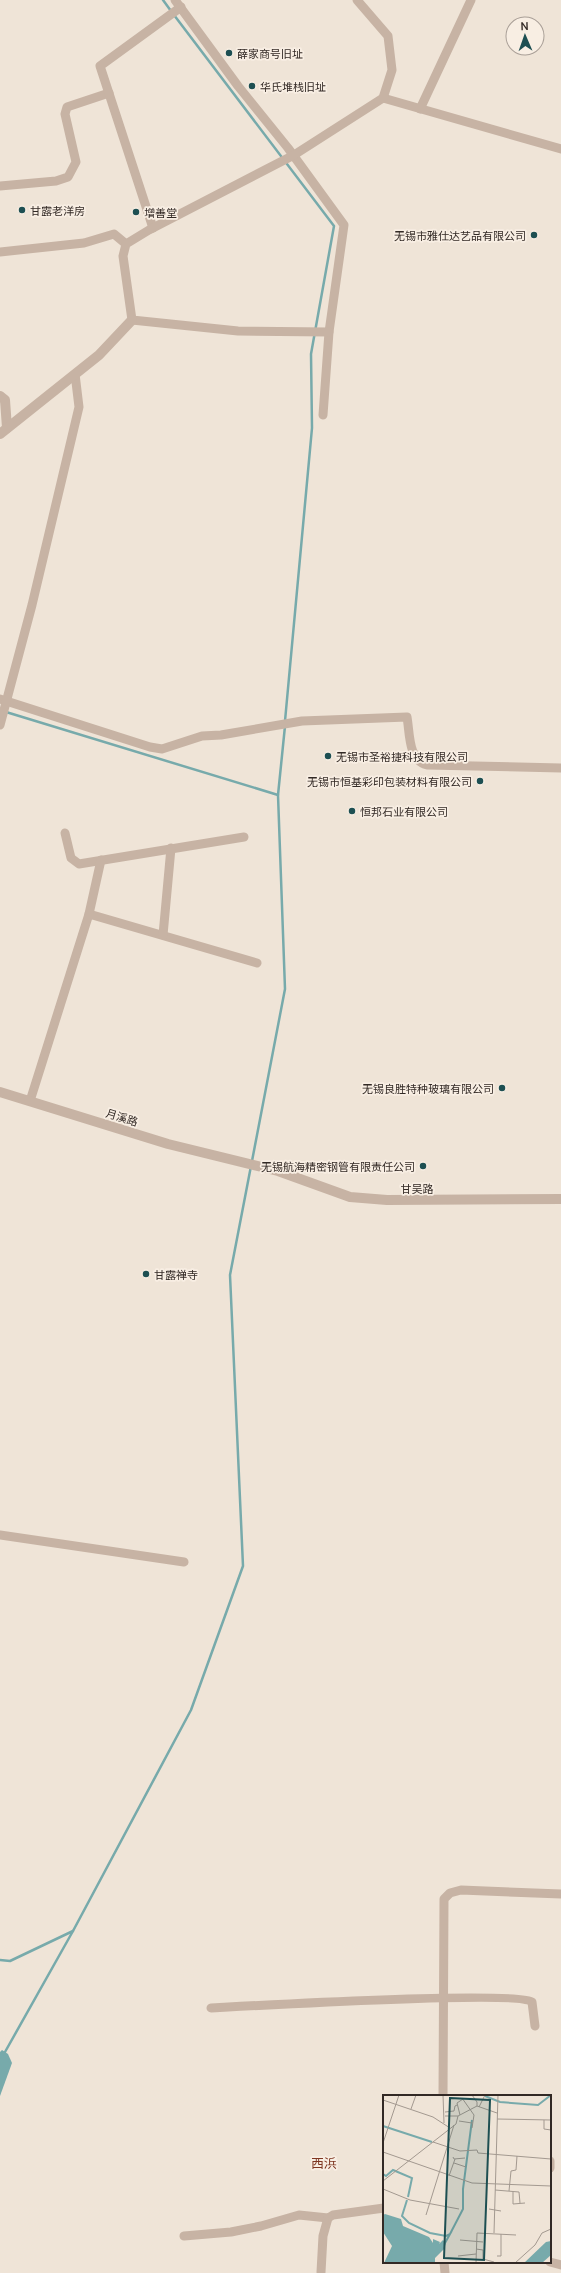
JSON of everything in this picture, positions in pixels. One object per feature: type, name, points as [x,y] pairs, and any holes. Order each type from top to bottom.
[{"type":"street","points":[[175,0],[179,9],[344,225],[325,332],[322,415]]},
{"type":"street","points":[[132,320],[123,256],[126,244],[153,228],[291,157],[383,98],[392,70],[388,36],[357,0]]},
{"type":"street","points":[[420,109],[471,0]]},
{"type":"street","points":[[153,228],[100,66],[179,9]]},
{"type":"street","points":[[0,186],[56,181],[68,177],[76,162],[65,114],[67,107],[109,93]]},
{"type":"street","points":[[383,98],[561,149]]},
{"type":"street","points":[[0,252],[84,243],[114,234],[126,244]]},
{"type":"street","points":[[132,320],[238,331],[325,332]]},
{"type":"street","points":[[4,431],[99,355],[132,320]]},
{"type":"street","points":[[1,721],[4,702],[79,407],[75,374]]},
{"type":"street","points":[[0,396],[5,400],[4,431]]},
{"type":"street","points":[[4,702],[150,747],[162,749],[202,736],[235,733],[302,721],[407,717],[414,755],[419,763],[442,766],[561,768]]},
{"type":"street","points":[[65,833],[71,858],[74,862],[79,864],[244,837]]},
{"type":"street","points":[[163,935],[171,848]]},
{"type":"street","points":[[30,1101],[89,914],[101,860]]},
{"type":"street","points":[[89,914],[257,963]]},
{"type":"street","name":"月溪路","points":[[0,1092],[168,1144],[239,1160],[278,1172]]},
{"type":"street","name":"甘吴路","points":[[278,1172],[350,1197],[387,1200],[561,1199]]},
{"type":"street","points":[[0,1535],[184,1562]]},
{"type":"street","points":[[443,2095],[442,1998],[444,1899],[450,1893],[461,1890],[561,1894]]},
{"type":"street","points":[[211,2008],[442,1998],[529,1999],[534,2006],[535,2026]]},
{"type":"street","points":[[184,2236],[231,2232],[261,2226],[299,2214],[328,2218],[333,2215],[383,2208]]},
{"type":"street","points":[[321,2272],[323,2236],[328,2218]]},
{"type":"street","points":[[551,2262],[561,2265]]},
{"type":"street","points":[[444,2263],[445,2273]]},
{"type":"water","points":[[2,2050],[8,2054],[12,2063],[0,2096],[0,2052]]},
{"type":"waterway","points":[[163,0],[171,11]]},
{"type":"waterway","points":[[174,15],[334,226],[311,354],[312,428],[285,721]]},
{"type":"waterway","points":[[6,712],[278,795]]},
{"type":"waterway","points":[[252,1161],[285,989],[278,795],[285,726]]},
{"type":"waterway","points":[[73,1931],[191,1710],[243,1566],[230,1275],[251,1166]]},
{"type":"waterway","points":[[0,1960],[10,1961],[73,1931],[5,2052],[0,2057]]},
{"type":"place","name":"薛家商号旧址","points":[[229,53]]},
{"type":"place","name":"华氏堆栈旧址","points":[[252,86]]},
{"type":"place","name":"甘露老洋房","points":[[22,210]]},
{"type":"place","name":"增善堂","points":[[136,212]]},
{"type":"place","name":"无锡市雅仕达艺品有限公司","points":[[534,235]]},
{"type":"place","name":"无锡市圣裕捷科技有限公司","points":[[328,756]]},
{"type":"place","name":"无锡市恒基彩印包装材料有限公司","points":[[480,781]]},
{"type":"place","name":"恒邦石业有限公司","points":[[352,811]]},
{"type":"place","name":"无锡良胜特种玻璃有限公司","points":[[502,1088]]},
{"type":"place","name":"无锡航海精密钢管有限责任公司","points":[[423,1166]]},
{"type":"place","name":"甘露禅寺","points":[[146,1274]]},
{"type":"district","name":"西浜","points":[[324,2163]]}]
